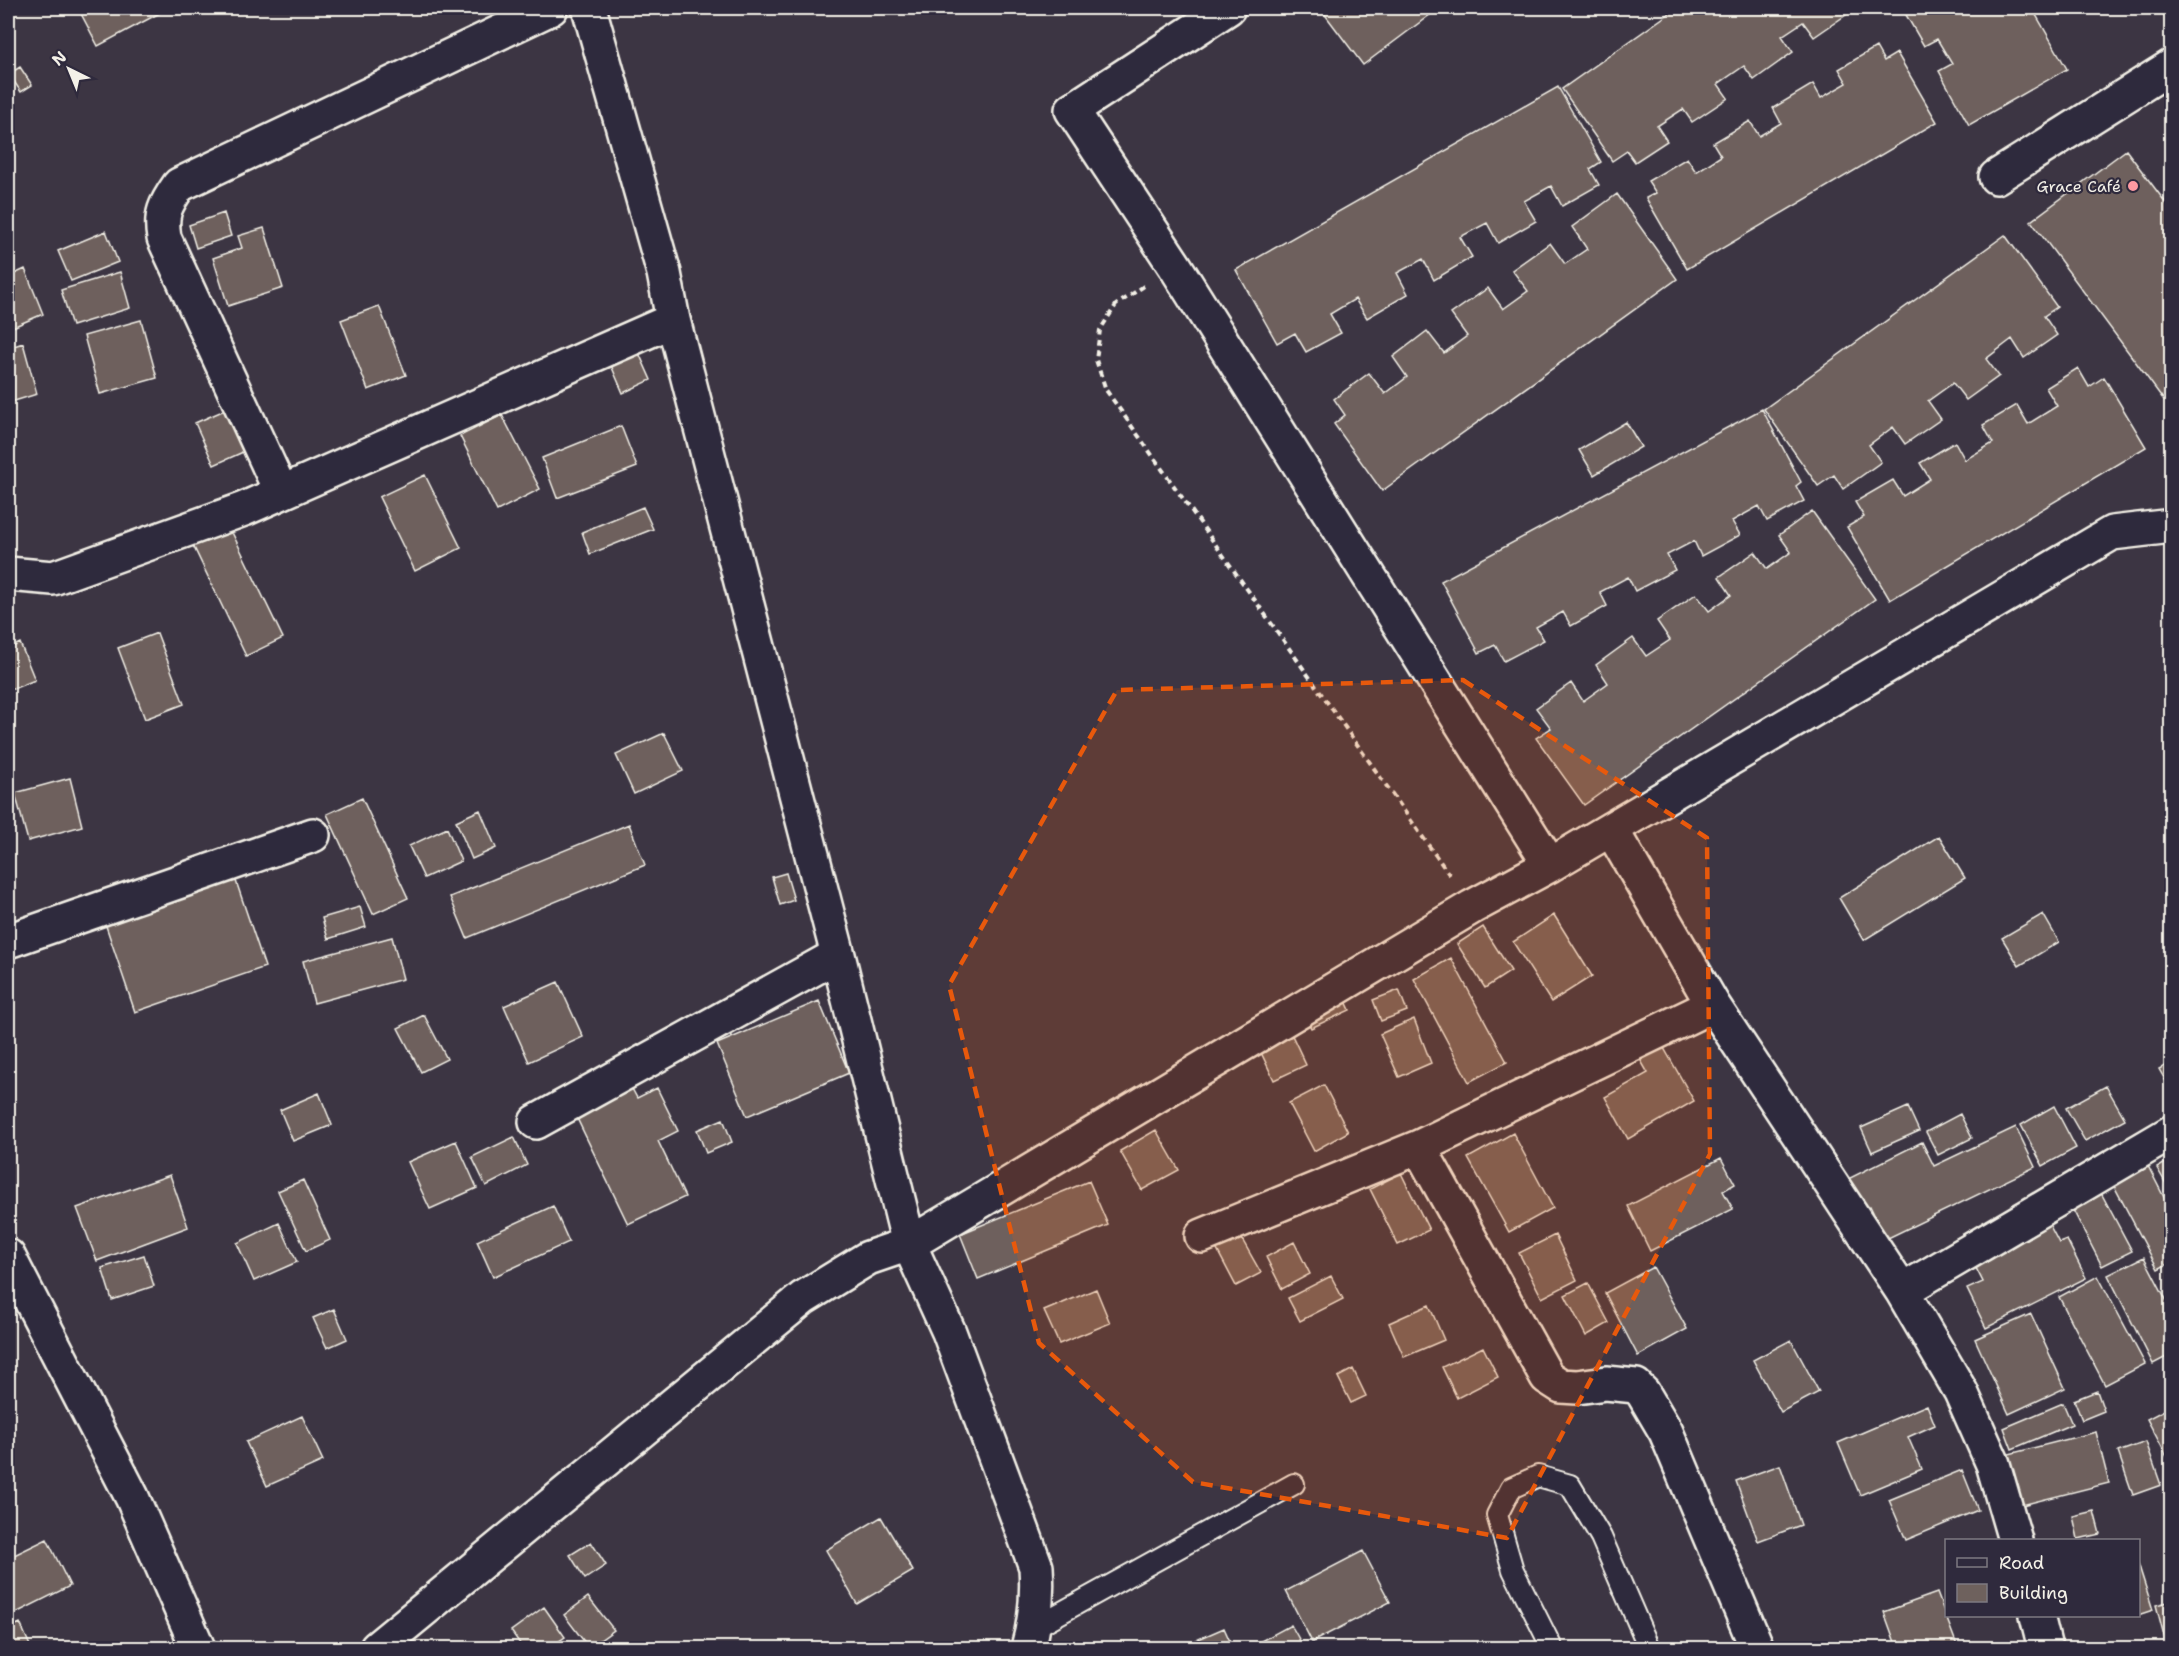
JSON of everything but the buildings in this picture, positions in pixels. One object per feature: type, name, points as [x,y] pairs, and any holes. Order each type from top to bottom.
[{"type":"street","points":[[281,492],[164,238],[161,220],[166,204],[179,185],[550,8]]},
{"type":"street","points":[[589,8],[664,273],[673,320],[838,955],[909,1244],[949,1332],[1035,1567],[1038,1598],[1031,1638]]},
{"type":"street","points":[[1228,8],[1072,110],[1175,266],[1550,865]]},
{"type":"street","points":[[1995,177],[2172,66]]},
{"type":"street","points":[[8,574],[53,578],[244,508],[673,320]]},
{"type":"street","points":[[377,1648],[803,1298],[868,1258],[909,1244],[1472,907],[1550,865],[2112,533],[2172,526]]},
{"type":"street","points":[[1611,829],[1713,1005],[1902,1291],[1966,1403],[1993,1464],[2015,1539]]},
{"type":"street","points":[[8,941],[313,835]]},
{"type":"street","points":[[536,1122],[838,955]]},
{"type":"street","points":[[1202,1236],[1419,1147],[1713,1005]]},
{"type":"street","points":[[1902,1291],[2172,1132]]},
{"type":"street","points":[[1419,1147],[1547,1377],[1561,1386],[1577,1387],[1606,1383],[1636,1386],[1643,1393],[1666,1432],[1757,1648]]},
{"type":"street","points":[[8,1256],[132,1497],[198,1648]]},
{"type":"street","points":[[2037,1617],[2044,1648]]},
{"type":"lane","points":[[1552,1648],[1513,1570],[1497,1515],[1511,1488],[1538,1476],[1570,1485],[1601,1538],[1649,1648]]},
{"type":"lane","points":[[1031,1638],[1294,1484]]},
{"type":"path","points":[[1175,266],[1116,305],[1100,330],[1096,360],[1106,390],[1472,907]]},
{"type":"highlighted area","points":[[1463,680],[1707,838],[1710,1154],[1507,1538],[1193,1482],[1039,1343],[949,985],[1117,690]]},
{"type":"place","name":"Grace Café","points":[[2133,186]]}]
